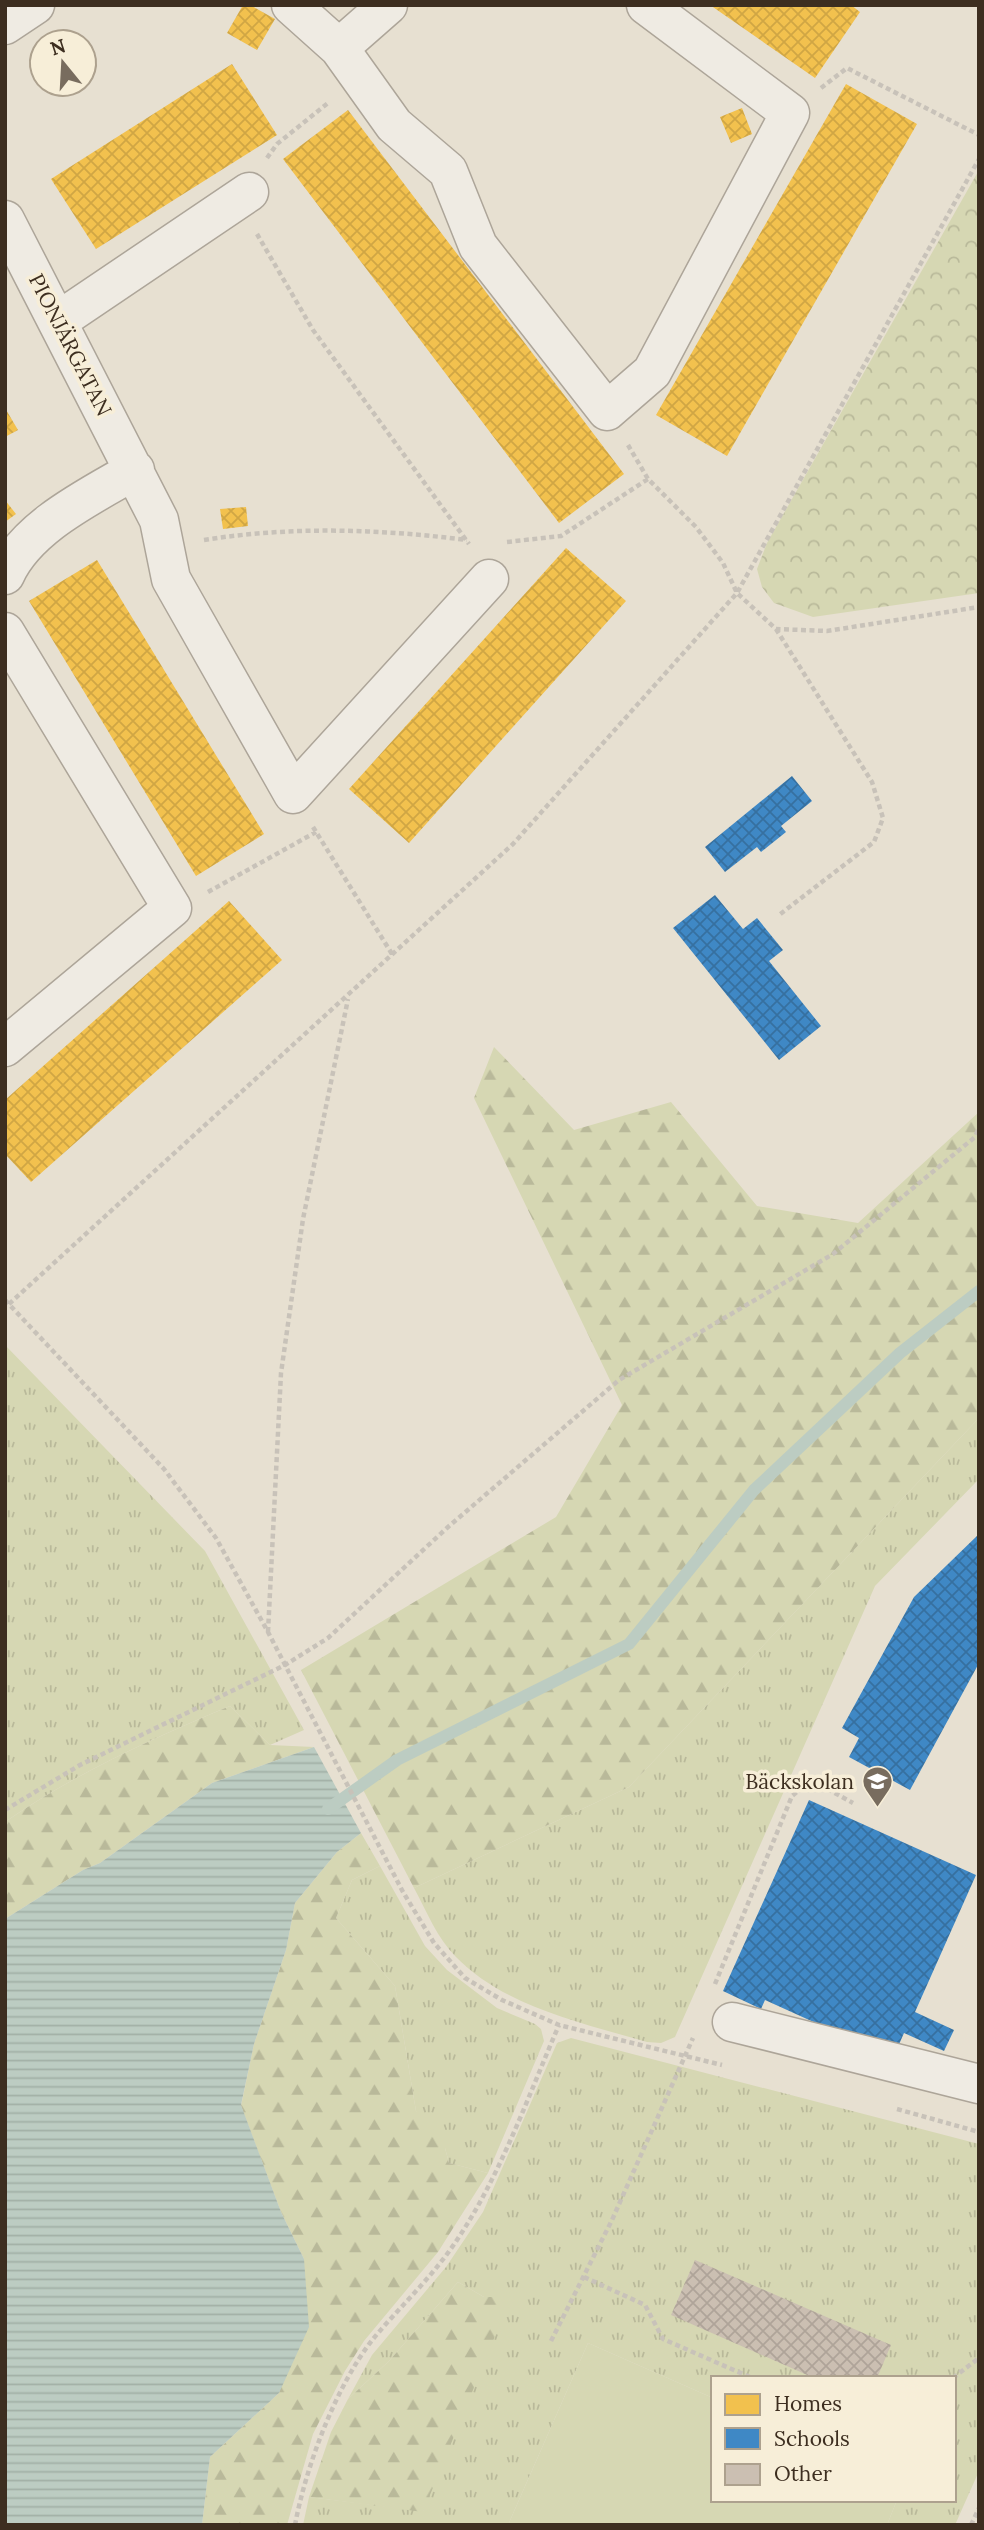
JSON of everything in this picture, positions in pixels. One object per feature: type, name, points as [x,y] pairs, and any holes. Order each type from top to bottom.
[{"type":"street","points":[[5,25],[35,5]]},
{"type":"street","points":[[291,5],[339,48],[394,125],[448,171],[478,246],[607,411],[652,372],[790,113],[646,5]]},
{"type":"street","points":[[339,48],[388,5]]},
{"type":"street","points":[[58,321],[249,192]]},
{"type":"street","name":"PIONJÄRGATAN","points":[[5,220],[159,520],[171,579],[293,794]]},
{"type":"street","points":[[5,575],[11,561],[59,514],[135,470]]},
{"type":"street","points":[[293,794],[489,579]]},
{"type":"street","points":[[5,632],[172,908],[5,1047]]},
{"type":"street","points":[[732,2022],[979,2084]]},
{"type":"path","points":[[790,113],[847,68],[979,135]]},
{"type":"path","points":[[360,81],[313,113],[277,144],[259,170],[249,192],[255,231],[313,330],[467,541],[489,579]]},
{"type":"path","points":[[726,2065],[559,2025],[502,2000],[466,1978],[434,1943],[403,1892],[216,1538],[164,1469],[7,1302],[348,997],[513,844],[737,593],[979,159]]},
{"type":"path","points":[[607,411],[648,479],[696,527],[723,563],[737,593],[776,629],[872,782],[883,818],[874,842],[779,915]]},
{"type":"path","points":[[494,541],[520,542],[561,536],[648,479]]},
{"type":"path","points":[[165,546],[218,538],[322,531],[391,530],[480,541]]},
{"type":"path","points":[[776,629],[828,631],[979,607]]},
{"type":"path","points":[[293,794],[392,954]]},
{"type":"path","points":[[172,908],[223,886],[316,832]]},
{"type":"path","points":[[268,1632],[281,1373],[303,1219],[348,997]]},
{"type":"path","points":[[5,1810],[80,1765],[285,1665],[328,1638],[448,1527],[619,1380],[833,1255],[975,1137],[979,1127]]},
{"type":"path","points":[[295,2525],[300,2500],[319,2444],[342,2390],[371,2342],[449,2251],[486,2191],[559,2025]]},
{"type":"path","points":[[886,2106],[979,2132]]},
{"type":"path","points":[[584,2277],[645,2305],[663,2339],[747,2376]]},
{"type":"path","points":[[956,2376],[979,2358]]},
{"type":"path","points":[[971,2525],[979,2508]]},
{"type":"green space","points":[[979,170],[979,593],[813,617],[774,603],[762,587],[757,569],[767,543]]},
{"type":"green space","points":[[494,1047],[574,1130],[671,1102],[757,1206],[858,1223],[979,1112],[979,1418],[629,1787],[414,1888],[301,1670],[556,1517],[622,1405],[474,1098]]},
{"type":"green space","points":[[5,1345],[205,1551],[304,1730],[270,1745],[230,1706],[115,1758],[59,1788],[5,1822]]},
{"type":"green space","points":[[979,1418],[979,1479],[875,1586],[675,2037],[661,2043],[647,2042],[545,2011],[497,1989],[456,1957],[438,1933],[414,1888],[629,1787]]},
{"type":"green space","points":[[230,1706],[270,1745],[314,1747],[212,1783],[100,1863],[83,1870],[5,1919],[5,1822],[114,1758]]},
{"type":"green space","points":[[361,1833],[380,1866],[352,1880],[336,1918],[395,1986],[416,2111],[443,2125],[450,2139],[445,2148],[449,2163],[488,2173],[438,2252],[364,2341],[345,2371],[313,2434],[287,2525],[202,2525],[210,2457],[279,2393],[304,2259],[281,2212],[241,2106],[254,2044],[286,1950],[295,1903],[337,1852]]},
{"type":"green space","points":[[380,1866],[425,1946],[447,1970],[497,2008],[541,2029],[544,2041],[488,2173],[449,2163],[445,2148],[416,2111],[395,1986],[336,1918],[352,1880]]},
{"type":"green space","points":[[571,2038],[979,2144],[979,2471],[955,2525],[887,2525],[896,2502],[956,2502],[956,2376],[711,2376],[711,2397],[588,2343],[508,2525],[303,2525],[309,2497],[423,2511],[484,2297],[458,2282],[389,2361],[348,2399],[372,2355],[446,2267],[483,2212],[557,2043]]},
{"type":"green space","points":[[458,2282],[484,2297],[511,2297],[423,2512],[309,2497],[331,2432],[348,2399],[389,2361]]},
{"type":"green space","points":[[588,2343],[711,2397],[711,2502],[896,2502],[887,2525],[508,2525]]},
{"type":"shaded area","points":[[314,1747],[361,1833],[337,1852],[295,1903],[286,1950],[254,2044],[241,2105],[281,2212],[304,2259],[309,2327],[279,2393],[210,2457],[202,2525],[5,2525],[5,1919],[83,1870],[100,1863],[212,1783]]},
{"type":"building: Homes","points":[[243,5],[250,5],[275,19],[257,50],[227,33]]},
{"type":"building: Homes","points":[[710,5],[851,5],[860,12],[815,78]]},
{"type":"building: Homes","points":[[232,64],[277,135],[96,249],[51,179]]},
{"type":"building: Homes","points":[[846,84],[917,124],[727,456],[656,415]]},
{"type":"building: Homes","points":[[742,108],[752,134],[731,143],[720,117]]},
{"type":"building: Homes","points":[[348,110],[624,474],[559,523],[283,159]]},
{"type":"building: Homes","points":[[5,408],[18,430],[5,437]]},
{"type":"building: Homes","points":[[5,500],[16,514],[5,522]]},
{"type":"building: Homes","points":[[246,507],[248,526],[223,529],[220,509]]},
{"type":"building: Homes","points":[[566,548],[626,601],[409,843],[349,789]]},
{"type":"building: Homes","points":[[97,560],[264,834],[196,876],[29,601]]},
{"type":"building: Homes","points":[[229,901],[282,960],[31,1182],[5,1154],[5,1100]]},
{"type":"building: Schools","points":[[792,776],[812,801],[781,826],[786,832],[761,852],[757,847],[725,872],[705,847]]},
{"type":"building: Schools","points":[[715,895],[743,929],[757,918],[783,950],[769,961],[821,1026],[779,1060],[673,928]]},
{"type":"building: Schools","points":[[979,1534],[979,1663],[910,1790],[849,1757],[859,1738],[842,1728],[914,1597]]},
{"type":"building: Schools","points":[[809,1800],[976,1875],[915,2012],[954,2030],[944,2051],[904,2033],[893,2058],[765,2000],[761,2009],[723,1991]]},
{"type":"building: Other","points":[[695,2260],[891,2345],[878,2376],[809,2376],[671,2315]]},
{"type":"waterway","points":[[328,1809],[397,1760],[629,1644],[754,1490],[900,1353],[979,1291]]},
{"type":"place","name":"Bäckskolan","points":[[877,1809]]}]
